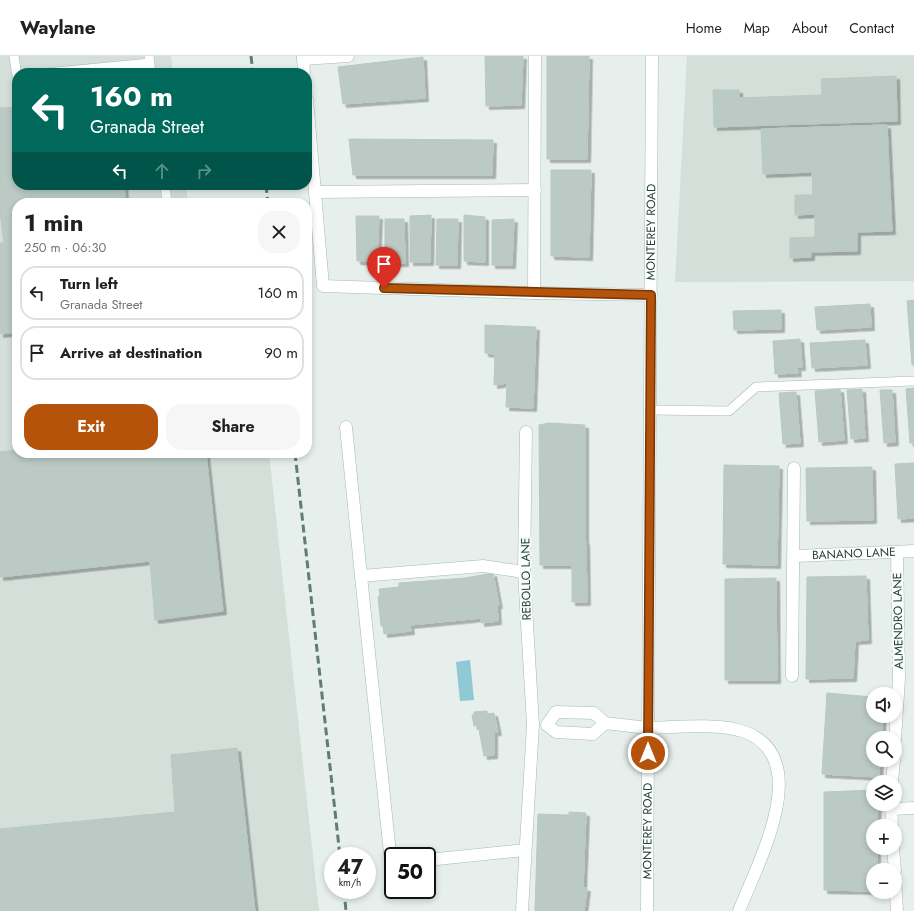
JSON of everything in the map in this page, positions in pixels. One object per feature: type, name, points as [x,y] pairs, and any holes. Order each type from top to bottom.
[{"type":"street","points":[[304,68],[303,58],[348,56]]},
{"type":"street","points":[[534,293],[535,56]]},
{"type":"street","name":"MONTEREY ROAD","points":[[647,911],[652,56]]},
{"type":"street","points":[[312,151],[323,286],[534,293],[651,295]]},
{"type":"street","points":[[316,192],[535,190]]},
{"type":"street","points":[[346,427],[389,847]]},
{"type":"street","name":"REBOLLO LANE","points":[[522,911],[533,725],[524,572],[526,432]]},
{"type":"street","points":[[792,676],[795,556],[794,468]]},
{"type":"street","name":"BANANO LANE","points":[[795,556],[914,551]]},
{"type":"street","name":"ALMENDRO LANE","points":[[896,731],[899,679],[897,552]]},
{"type":"street","points":[[361,576],[483,566],[524,572]]},
{"type":"street","points":[[547,725],[556,712],[594,713],[606,723],[648,728],[729,728],[745,732],[758,739],[770,751],[778,768],[780,785],[777,808],[769,834],[738,911]]},
{"type":"street","points":[[533,725],[547,725],[556,732],[594,734],[606,723]]},
{"type":"street","points":[[902,807],[914,808]]},
{"type":"street","points":[[436,859],[525,850]]},
{"type":"street","points":[[896,899],[897,911]]},
{"type":"lane","points":[[14,56],[16,68]]},
{"type":"lane","points":[[104,68],[150,64]]},
{"type":"lane","points":[[650,410],[729,411],[756,387],[914,381]]},
{"type":"shaded area","points":[[0,56],[171,56],[172,68],[12,68],[12,190],[187,190],[187,198],[12,198],[12,458],[270,458],[319,911],[0,911]]},
{"type":"shaded area","points":[[687,56],[914,56],[914,281],[675,282]]},
{"type":"water","points":[[470,660],[474,700],[460,701],[456,662]]},
{"type":"building","points":[[485,56],[523,56],[521,105],[486,106]]},
{"type":"building","points":[[547,56],[589,56],[587,159],[547,159]]},
{"type":"building","points":[[423,57],[425,98],[343,104],[338,67]]},
{"type":"building","points":[[896,76],[897,121],[714,127],[713,90],[739,90],[739,98],[822,95],[821,79]]},
{"type":"building","points":[[12,107],[12,190],[125,190],[125,198],[12,198],[12,333],[0,334],[0,243],[4,243],[0,212],[0,108]]},
{"type":"building","points":[[887,125],[892,231],[857,232],[857,251],[811,252],[811,257],[790,258],[790,238],[815,237],[815,214],[795,215],[795,195],[813,195],[812,172],[763,174],[761,129]]},
{"type":"building","points":[[349,139],[493,140],[492,175],[353,175]]},
{"type":"building","points":[[551,170],[591,170],[589,257],[551,256]]},
{"type":"building","points":[[431,215],[430,262],[410,262],[410,216]]},
{"type":"building","points":[[464,215],[485,217],[485,262],[464,261]]},
{"type":"building","points":[[356,216],[379,216],[377,262],[357,261]]},
{"type":"building","points":[[385,219],[404,219],[405,263],[385,263]]},
{"type":"building","points":[[437,219],[458,219],[457,265],[436,265]]},
{"type":"building","points":[[514,219],[512,265],[492,265],[492,220]]},
{"type":"building","points":[[914,300],[914,365],[912,365],[907,301]]},
{"type":"building","points":[[870,304],[871,327],[817,330],[815,307]]},
{"type":"building","points":[[781,310],[781,329],[734,330],[733,311]]},
{"type":"building","points":[[485,325],[536,327],[533,408],[506,407],[507,383],[494,385],[495,354],[485,353]]},
{"type":"building","points":[[800,339],[802,367],[797,367],[798,373],[775,374],[773,341]]},
{"type":"building","points":[[865,340],[867,365],[812,368],[810,343]]},
{"type":"building","points":[[914,388],[914,443],[910,443],[906,389]]},
{"type":"building","points":[[840,389],[844,440],[819,442],[815,391]]},
{"type":"building","points":[[862,389],[865,438],[851,439],[847,390]]},
{"type":"building","points":[[880,390],[892,390],[895,442],[884,443]]},
{"type":"building","points":[[796,392],[800,443],[783,444],[779,393]]},
{"type":"building","points":[[549,423],[585,425],[585,540],[587,602],[572,602],[572,565],[540,565],[539,425]]},
{"type":"building","points":[[12,451],[12,458],[207,458],[223,611],[155,620],[150,561],[0,577],[0,452]]},
{"type":"building","points":[[914,463],[914,518],[898,519],[895,464]]},
{"type":"building","points":[[724,465],[779,466],[777,565],[723,564]]},
{"type":"building","points":[[872,467],[873,520],[807,521],[806,468]]},
{"type":"building","points":[[493,573],[499,605],[497,605],[498,621],[481,623],[481,618],[410,625],[411,631],[384,634],[383,626],[381,626],[378,597],[380,596],[379,589],[399,587],[399,583],[465,578]]},
{"type":"building","points":[[866,576],[868,640],[855,641],[853,678],[806,679],[807,577]]},
{"type":"building","points":[[776,578],[777,680],[725,680],[725,579]]},
{"type":"building","points":[[827,693],[866,696],[866,723],[882,723],[882,731],[866,731],[866,767],[880,767],[879,775],[866,775],[866,776],[822,774]]},
{"type":"building","points":[[487,711],[487,714],[494,713],[498,732],[494,732],[494,755],[484,756],[478,725],[474,726],[472,715],[474,715],[474,712]]},
{"type":"building","points":[[237,748],[255,911],[0,911],[0,829],[175,812],[171,755]]},
{"type":"building","points":[[866,790],[866,811],[878,811],[877,819],[866,819],[866,855],[877,855],[877,863],[866,863],[866,891],[824,890],[824,792]]},
{"type":"building","points":[[569,812],[586,813],[583,888],[587,888],[584,911],[535,911],[538,814],[569,815]]},
{"type":"railway","points":[[251,56],[252,68]]},
{"type":"railway","points":[[267,190],[267,198]]},
{"type":"railway","points":[[296,458],[339,847]]},
{"type":"railway","points":[[345,899],[346,911]]},
{"type":"route","points":[[384,288],[651,295],[648,753]]}]
